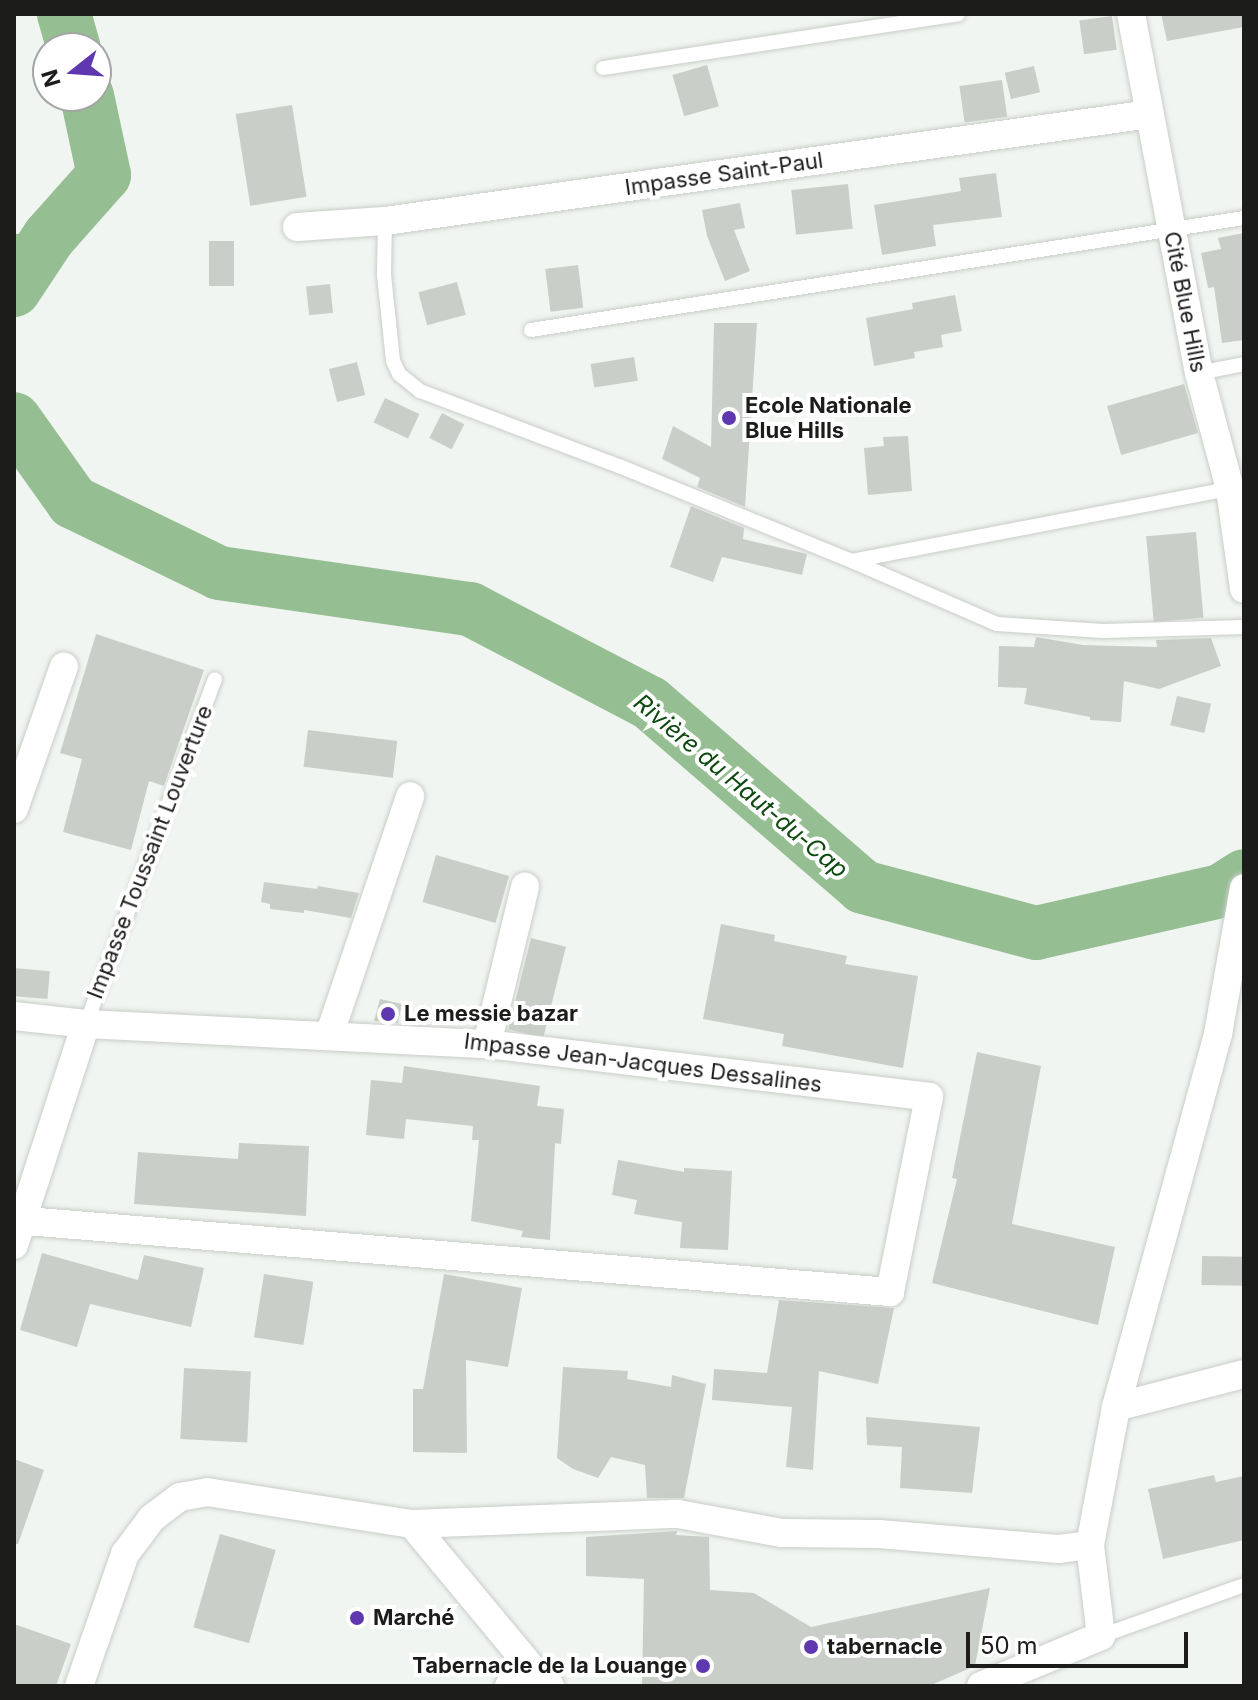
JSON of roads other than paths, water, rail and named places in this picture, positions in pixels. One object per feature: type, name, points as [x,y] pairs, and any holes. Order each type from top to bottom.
[{"type":"street","name":"Cité Blue Hills","points":[[1131,14],[1199,373],[1237,487],[1244,589]]},
{"type":"street","name":"Impasse Saint-Paul","points":[[297,227],[385,221],[1150,114]]},
{"type":"street","points":[[14,809],[64,666]]},
{"type":"street","points":[[330,1033],[410,796]]},
{"type":"street","points":[[487,1044],[525,887]]},
{"type":"street","points":[[981,1686],[1101,1636],[1090,1545],[1116,1407],[1218,1034],[1244,888]]},
{"type":"street","name":"Impasse Jean-Jacques Dessalines","points":[[14,1016],[86,1024],[330,1033],[487,1044],[929,1097],[890,1292],[17,1229]]},
{"type":"street","points":[[17,1229],[86,1024]]},
{"type":"street","points":[[1116,1407],[1244,1374]]},
{"type":"street","points":[[79,1686],[125,1554],[152,1518],[180,1497],[207,1492],[412,1524],[678,1514],[782,1533],[879,1534],[1058,1549],[1090,1545]]},
{"type":"street","points":[[412,1524],[542,1679],[509,1686]]},
{"type":"lane","points":[[603,68],[958,14]]},
{"type":"lane","points":[[531,330],[1171,232],[1244,218]]},
{"type":"lane","points":[[385,221],[384,275],[393,361],[399,374],[420,391],[619,466],[997,624],[1103,631],[1244,627]]},
{"type":"lane","points":[[1199,373],[1244,364]]},
{"type":"lane","points":[[852,561],[1237,487]]},
{"type":"lane","name":"Impasse Toussaint Louverture","points":[[86,1024],[215,679]]},
{"type":"lane","points":[[1101,1636],[1244,1585]]},
{"type":"waterway","name":"Rivière du Haut-du-Cap","points":[[64,14],[69,32]]},
{"type":"waterway","name":"Rivière du Haut-du-Cap","points":[[14,290],[49,237],[104,175],[90,112]]},
{"type":"waterway","points":[[14,250],[41,249]]},
{"type":"waterway","name":"Rivière du Haut-du-Cap","points":[[14,419],[73,502],[219,573],[470,609],[650,703],[863,887],[1036,933],[1221,891],[1244,876]]},
{"type":"place","name":"Ecole Nationale Blue Hills","points":[[729,418]]},
{"type":"place","name":"Le messie bazar","points":[[388,1014]]},
{"type":"place","name":"Marché","points":[[357,1618]]},
{"type":"place","name":"tabernacle","points":[[811,1647]]},
{"type":"place","name":"Tabernacle de la Louange","points":[[703,1666]]}]
